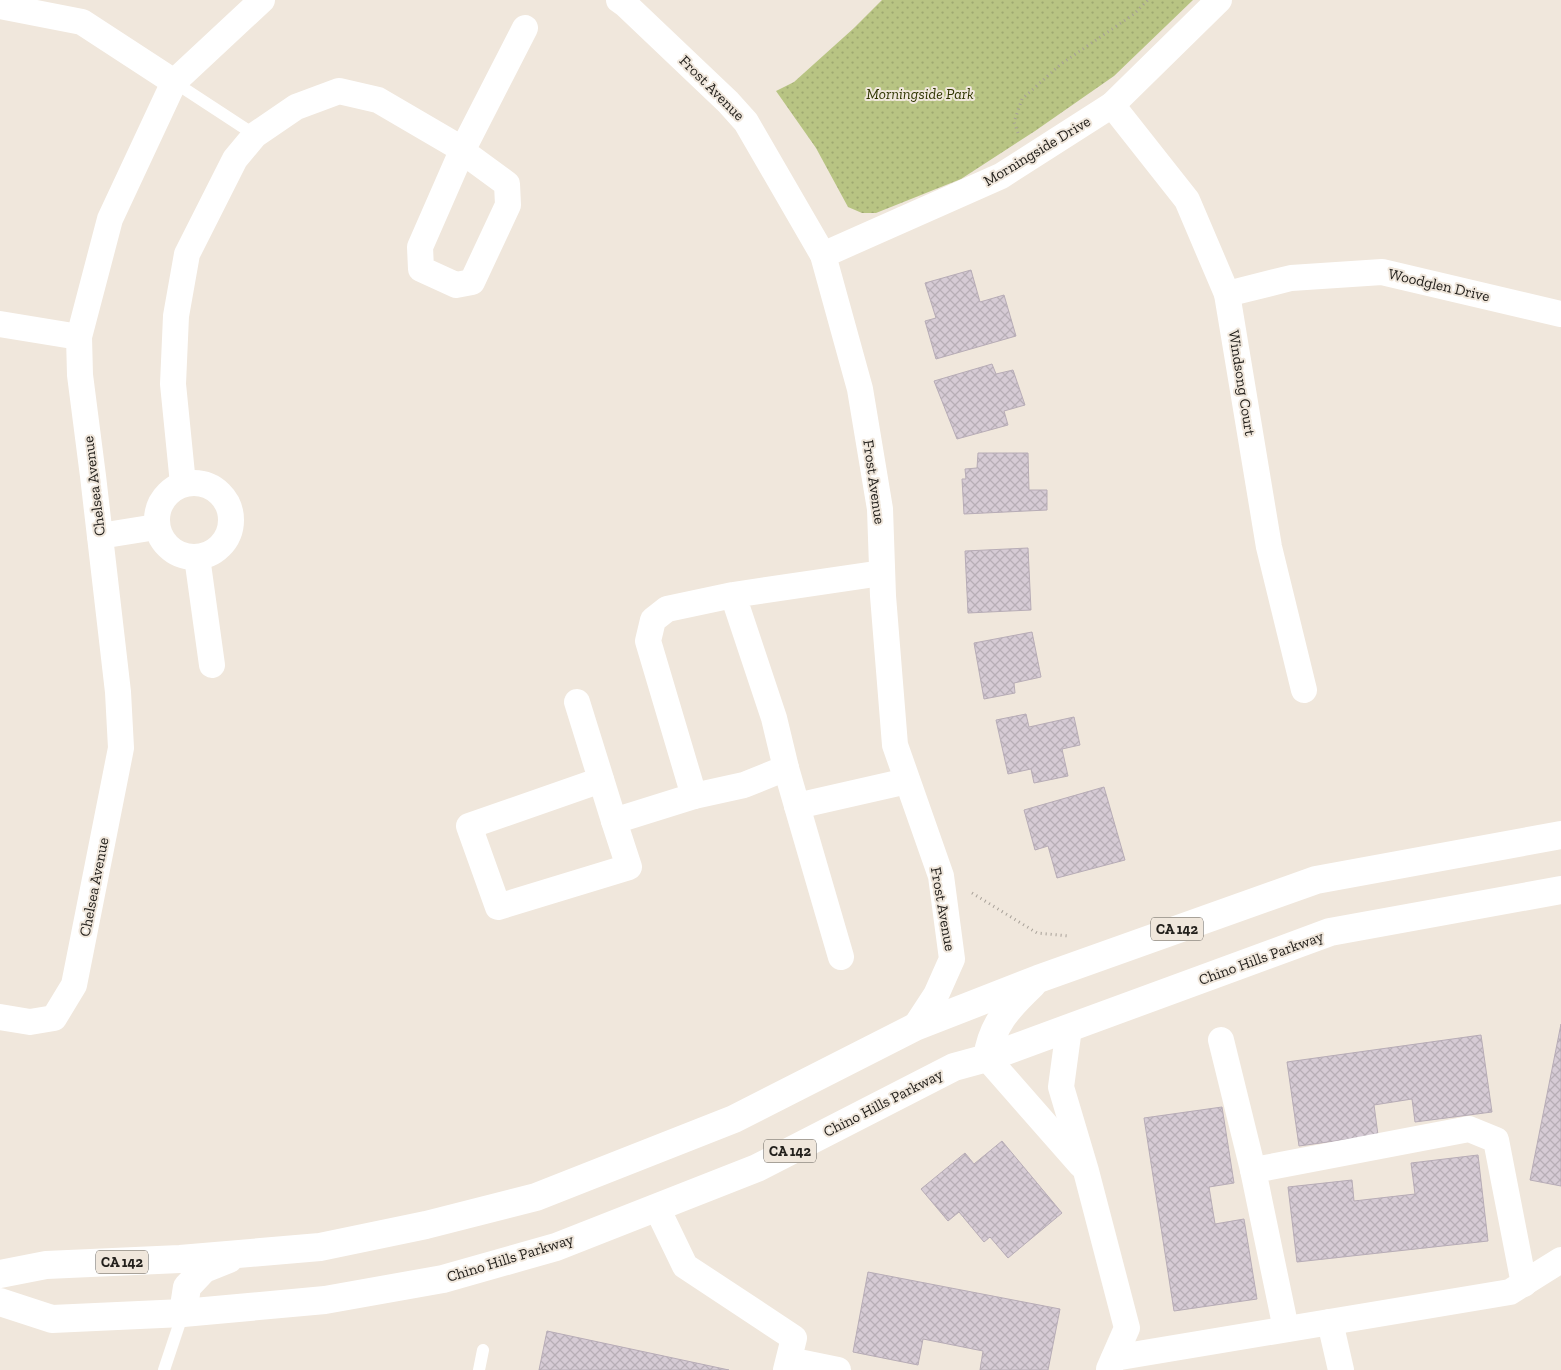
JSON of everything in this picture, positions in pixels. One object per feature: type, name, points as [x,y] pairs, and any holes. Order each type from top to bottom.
[{"type":"main road","name":"CA 142","points":[[0,1274],[46,1265],[180,1259],[320,1246],[426,1225],[536,1197],[734,1119],[915,1026],[1038,979],[1316,880],[1561,836]]},
{"type":"main road","name":"Chino Hills Parkway","points":[[0,1302],[52,1319],[184,1313],[325,1300],[443,1279],[556,1247],[657,1208],[757,1168],[954,1067],[987,1058],[1330,932],[1561,890]]},
{"type":"main road","points":[[987,1058],[990,1041],[1000,1021],[1038,979]]},
{"type":"main road","points":[[184,1313],[187,1287],[204,1269],[244,1253]]},
{"type":"street","name":"Chelsea Avenue","points":[[0,1017],[30,1022],[54,1018],[74,985],[121,748],[118,692],[80,375],[79,337],[110,219],[174,82],[262,0]]},
{"type":"street","name":"Morningside Drive","points":[[823,255],[1001,176],[1112,105],[1219,0]]},
{"type":"street","name":"Frost Avenue","points":[[625,2],[728,102],[746,122],[823,255],[860,389],[880,508],[882,573],[895,745],[941,876],[952,959],[936,996],[915,1026]]},
{"type":"street","points":[[0,6],[82,22],[174,82]]},
{"type":"street","points":[[183,484],[173,384],[176,316],[187,254],[235,159],[255,135],[296,107],[339,91],[378,100],[455,145],[462,151],[507,184],[508,205],[472,282],[456,285],[421,269],[420,247],[462,151],[525,28]]},
{"type":"street","name":"Windsong Court","points":[[1112,105],[1187,200],[1227,294],[1269,548],[1304,690]]},
{"type":"street","name":"Woodglen Drive","points":[[1227,294],[1291,278],[1382,272],[1561,314]]},
{"type":"street","points":[[0,324],[79,337]]},
{"type":"street","points":[[195,482],[211,486],[224,497],[231,513],[231,530],[222,545],[209,555],[192,558],[176,553],[163,542],[156,527],[157,510],[165,494],[183,484],[195,482]]},
{"type":"street","points":[[100,536],[156,527]]},
{"type":"street","points":[[197,557],[212,665]]},
{"type":"street","points":[[694,796],[648,642],[653,620],[667,609],[733,595],[882,573]]},
{"type":"street","points":[[733,595],[774,718],[786,768],[841,957]]},
{"type":"street","points":[[578,702],[629,867],[498,907],[470,826],[602,780]]},
{"type":"street","points":[[614,821],[694,796],[744,785],[786,768]]},
{"type":"street","points":[[797,806],[908,781]]},
{"type":"street","points":[[1069,1028],[1061,1087],[1086,1171],[1127,1328],[1112,1364]]},
{"type":"street","points":[[1221,1040],[1253,1170],[1286,1329]]},
{"type":"street","points":[[987,1058],[1086,1171]]},
{"type":"street","points":[[1253,1170],[1469,1130],[1496,1140],[1524,1284]]},
{"type":"street","points":[[657,1208],[685,1266],[794,1338],[787,1365],[838,1370]]},
{"type":"street","points":[[1112,1364],[1286,1329],[1510,1292],[1561,1260]]},
{"type":"street","points":[[1330,1322],[1341,1370]]},
{"type":"lane","points":[[174,82],[255,135]]},
{"type":"lane","points":[[164,1370],[184,1313]]},
{"type":"lane","points":[[480,1370],[483,1350]]},
{"type":"path","points":[[1028,159],[1014,122],[1022,99],[1061,64],[1134,14],[1148,0]]},
{"type":"path","points":[[941,876],[1037,933],[1076,937],[1110,954]]},
{"type":"green space","name":"Morningside Park","points":[[882,0],[1193,0],[1114,76],[1035,131],[961,179],[876,213],[862,213],[848,207],[816,148],[776,91],[794,82]]},
{"type":"building","points":[[971,270],[980,302],[1004,295],[1016,336],[936,359],[925,321],[936,318],[925,283]]},
{"type":"building","points":[[992,364],[996,374],[1013,370],[1025,405],[1004,411],[1008,425],[957,439],[934,381]]},
{"type":"building","points":[[978,453],[1028,453],[1029,490],[1047,490],[1047,510],[964,514],[962,479],[966,479],[965,469],[977,468]]},
{"type":"building","points":[[1028,548],[1031,610],[968,613],[965,551]]},
{"type":"building","points":[[1032,632],[1041,677],[1014,683],[1015,693],[984,699],[974,643]]},
{"type":"building","points":[[1026,714],[1029,727],[1074,717],[1080,745],[1062,749],[1068,776],[1034,783],[1031,769],[1008,774],[996,720]]},
{"type":"building","points":[[1104,787],[1125,860],[1057,878],[1048,846],[1035,850],[1024,810]]},
{"type":"building","points":[[1561,1024],[1561,1186],[1530,1180]]},
{"type":"building","points":[[1481,1035],[1492,1112],[1415,1122],[1412,1099],[1374,1105],[1378,1135],[1299,1146],[1287,1062]]},
{"type":"building","points":[[1222,1107],[1234,1183],[1209,1187],[1215,1224],[1244,1219],[1257,1299],[1174,1311],[1144,1118]]},
{"type":"building","points":[[1002,1141],[1062,1213],[1008,1258],[990,1237],[984,1242],[959,1212],[948,1221],[921,1189],[965,1153],[974,1164]]},
{"type":"building","points":[[1478,1155],[1488,1241],[1297,1262],[1288,1187],[1352,1180],[1354,1201],[1415,1194],[1411,1163]]},
{"type":"building","points":[[868,1272],[1060,1309],[1048,1370],[980,1370],[983,1351],[923,1339],[918,1365],[853,1352]]},
{"type":"building","points":[[547,1331],[729,1370],[539,1370]]}]
